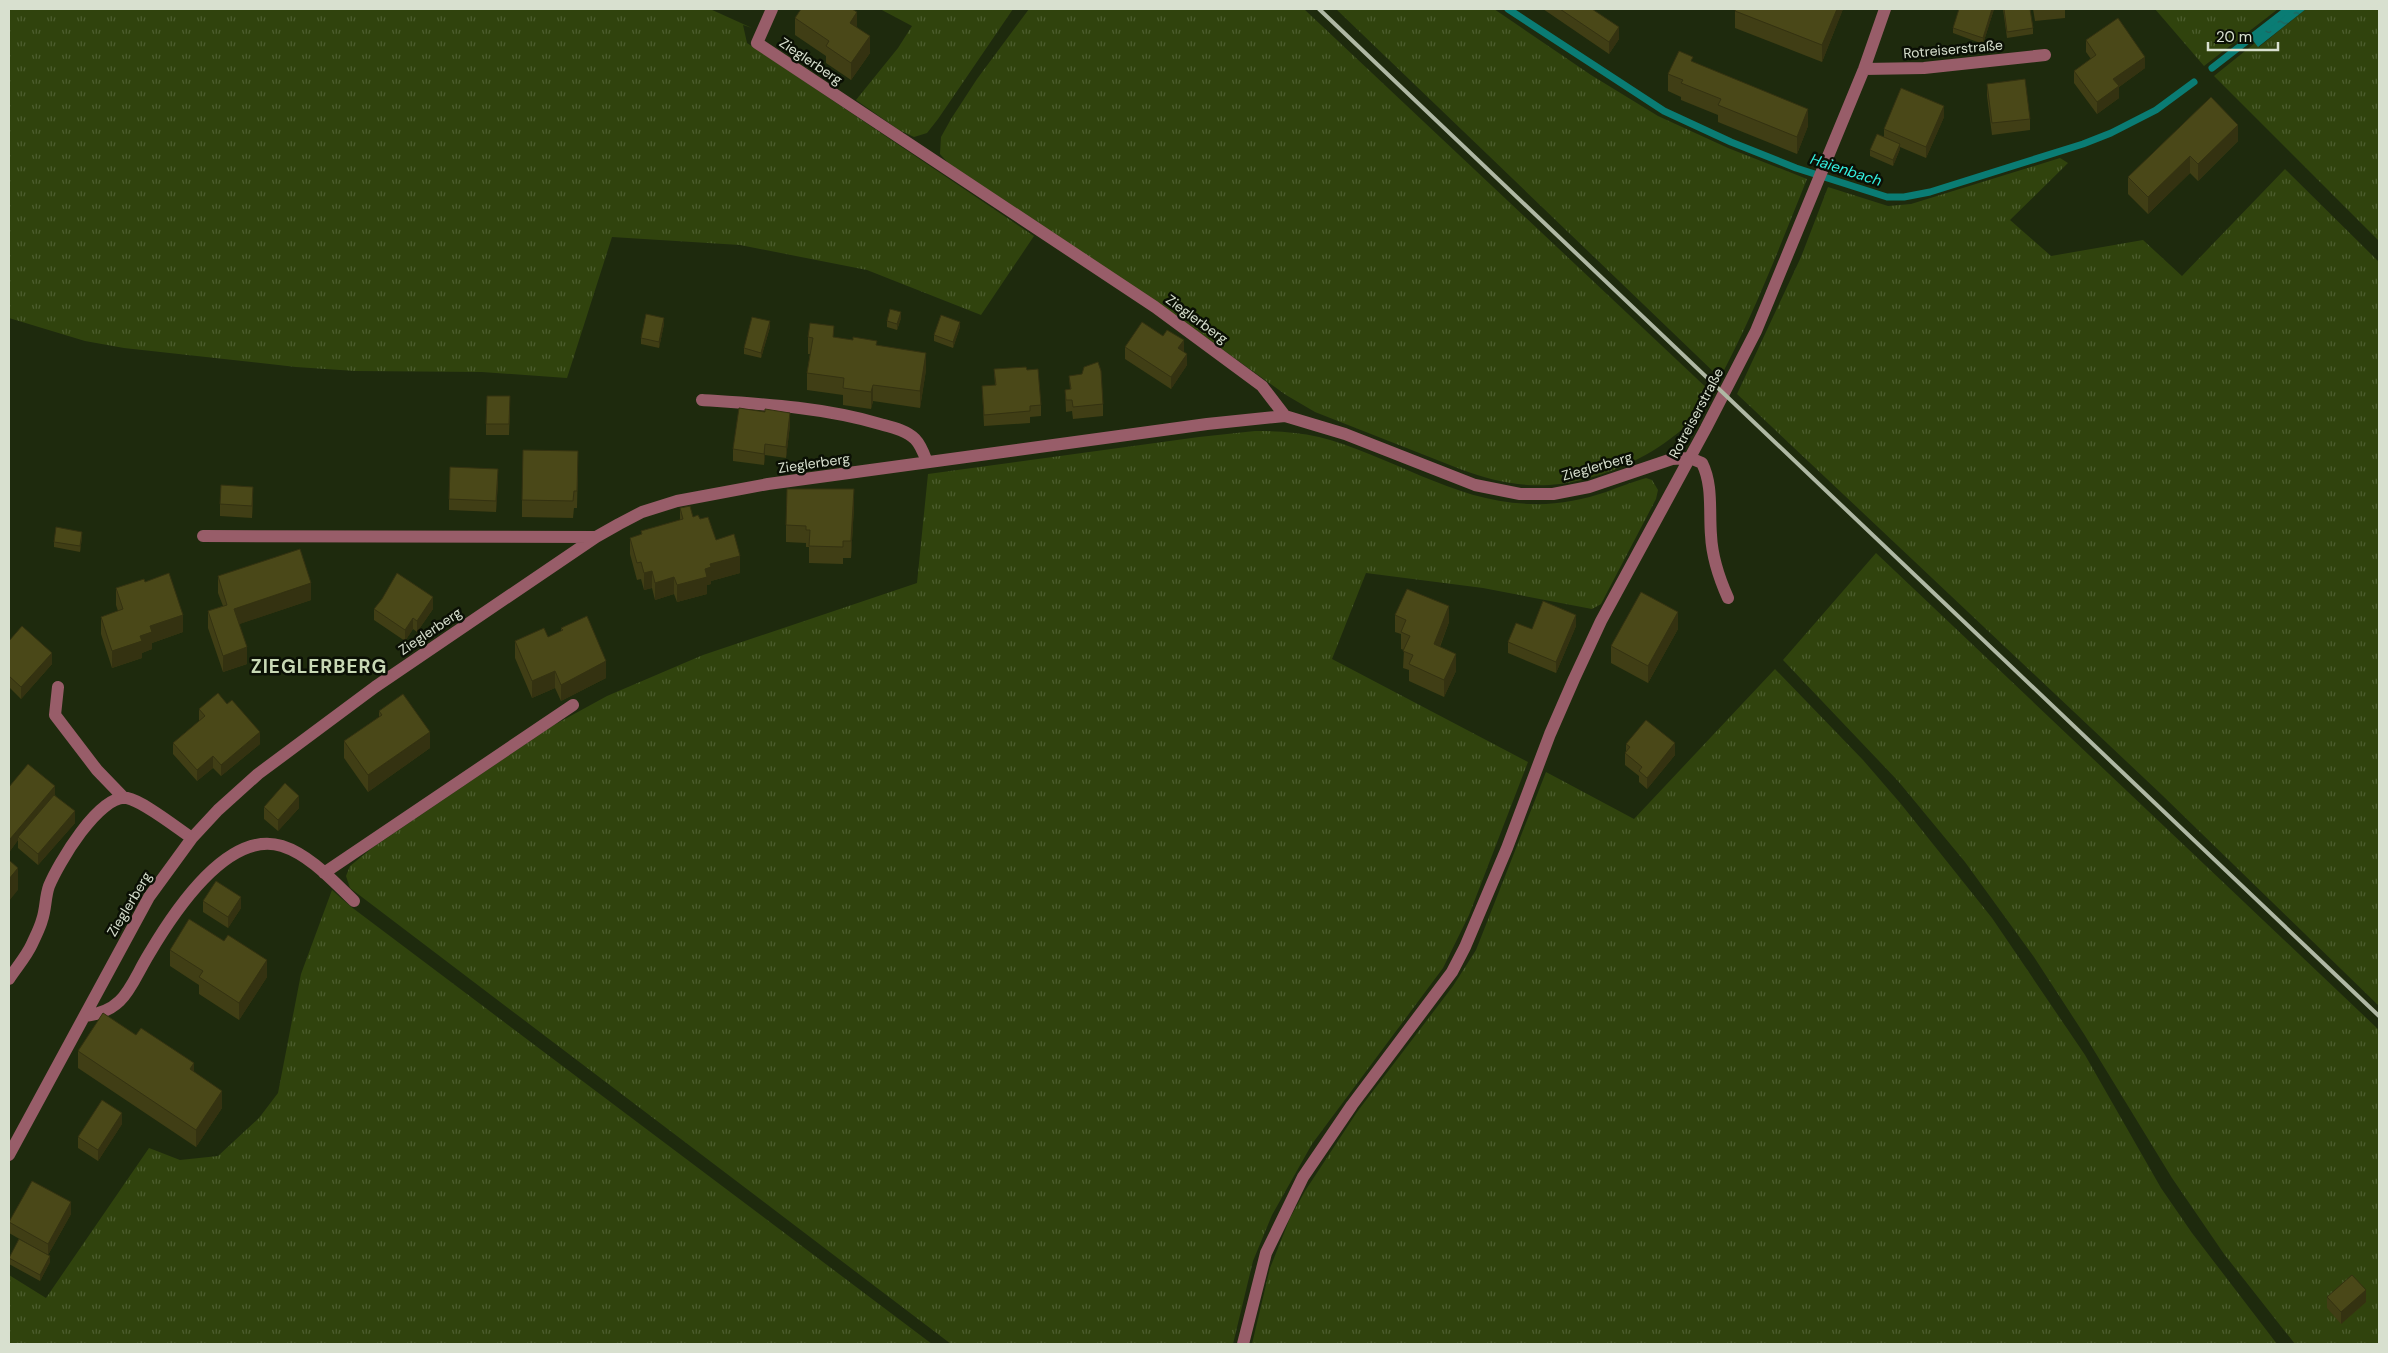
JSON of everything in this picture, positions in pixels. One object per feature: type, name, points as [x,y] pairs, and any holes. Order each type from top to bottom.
[{"type":"street","name":"Zieglerberg","points":[[772,9],[757,43],[1155,307],[1262,386],[1285,416]]},
{"type":"street","name":"Rotreiserstraße","points":[[1242,1344],[1266,1253],[1303,1177],[1326,1142],[1452,972],[1466,947],[1507,848],[1550,734],[1601,621],[1690,458],[1756,331],[1864,70],[1885,9]]},
{"type":"street","name":"Rotreiserstraße","points":[[1864,70],[1924,68],[2045,55]]},
{"type":"street","points":[[702,400],[826,411],[878,423],[908,434],[921,446],[927,462]]},
{"type":"street","name":"Zieglerberg","points":[[9,1155],[85,1016],[130,928],[153,890],[192,838],[245,786],[302,739],[390,676],[596,537],[642,512],[677,501],[768,484],[1217,423],[1285,416],[1344,434],[1475,485],[1520,494],[1553,494],[1589,487],[1672,459],[1690,458]]},
{"type":"street","points":[[1690,458],[1702,463],[1706,471],[1709,484],[1712,546],[1728,598]]},
{"type":"street","points":[[203,536],[596,537]]},
{"type":"street","points":[[58,687],[56,715],[97,770],[124,798]]},
{"type":"street","points":[[324,873],[573,705]]},
{"type":"street","points":[[9,979],[31,946],[42,919],[48,888],[55,873],[76,838],[95,815],[112,801],[124,798],[136,801],[192,838]]},
{"type":"street","points":[[85,1016],[102,1014],[114,1007],[134,983],[158,940],[184,903],[219,865],[241,850],[259,845],[281,846],[305,858],[354,901]]},
{"type":"green space","points":[[9,9],[710,9],[752,28],[743,25],[747,43],[1034,236],[981,315],[867,270],[740,245],[612,237],[567,378],[482,372],[355,371],[296,367],[124,348],[85,341],[9,318]]},
{"type":"green space","points":[[880,9],[1013,9],[938,119],[927,133],[914,137],[899,130],[856,100],[898,48],[912,26]]},
{"type":"green space","points":[[1029,9],[1304,9],[1712,393],[1700,411],[1683,428],[1664,444],[1642,457],[1595,477],[1549,485],[1515,484],[1482,476],[1315,412],[1286,395],[1162,306],[948,163],[940,154],[941,137],[951,119],[977,79]]},
{"type":"green space","points":[[1336,9],[1494,9],[1591,75],[1658,116],[1728,148],[1807,179],[1777,255],[1720,378]]},
{"type":"green space","points":[[2155,9],[2278,9],[2204,66]]},
{"type":"green space","points":[[2306,9],[2379,9],[2379,241],[2214,76],[2255,43],[2259,47]]},
{"type":"green space","points":[[2060,158],[2068,163],[2010,220],[2051,256],[2143,240],[2182,276],[2285,169],[2379,262],[2379,1006],[2162,795],[1737,394],[1801,257],[1828,187],[1888,206],[1911,204]]},
{"type":"green space","points":[[1255,431],[1287,432],[1319,437],[1372,455],[1450,487],[1476,496],[1503,502],[1550,504],[1579,500],[1646,478],[1652,480],[1658,490],[1656,499],[1601,604],[1592,609],[1483,588],[1366,573],[1332,659],[1528,762],[1469,915],[1443,968],[1312,1144],[1272,1215],[1253,1261],[1233,1344],[951,1344],[350,888],[346,876],[350,866],[372,848],[554,725],[607,696],[703,655],[917,583],[928,474]]},
{"type":"green space","points":[[1876,553],[2379,1030],[2379,1344],[2295,1344],[2224,1254],[2172,1178],[2084,1034],[2034,957],[1965,862],[1898,781],[1783,660]]},
{"type":"green space","points":[[1775,669],[1863,760],[1901,804],[1992,918],[2085,1055],[2161,1188],[2192,1233],[2277,1344],[1252,1344],[1270,1268],[1290,1218],[1305,1191],[1357,1112],[1453,986],[1476,950],[1546,772],[1634,819]]},
{"type":"green space","points":[[332,890],[350,906],[932,1344],[9,1344],[9,1275],[46,1298],[149,1148],[180,1160],[218,1156],[259,1118],[278,1093],[301,974]]},
{"type":"water","points":[[2288,9],[2306,9],[2258,47],[2251,38]]},
{"type":"building","points":[[801,9],[852,9],[857,12],[850,23],[870,36],[851,63],[826,46],[829,41],[795,18]]},
{"type":"building","points":[[1560,9],[1592,9],[1619,27],[1609,42]]},
{"type":"building","points":[[1736,9],[1837,9],[1822,45],[1735,11]]},
{"type":"building","points":[[1959,9],[1992,9],[1983,38],[1953,28]]},
{"type":"building","points":[[2004,9],[2030,9],[2033,28],[2007,32]]},
{"type":"building","points":[[2118,18],[2145,57],[2113,79],[2119,86],[2097,102],[2074,71],[2096,55],[2086,40]]},
{"type":"building","points":[[1679,51],[1693,57],[1691,61],[1808,109],[1797,137],[1718,105],[1721,99],[1681,83],[1683,80],[1668,74]]},
{"type":"building","points":[[2025,79],[2030,119],[1992,123],[1987,84]]},
{"type":"building","points":[[1901,88],[1944,106],[1926,147],[1884,129]]},
{"type":"building","points":[[2211,97],[2238,125],[2198,164],[2190,156],[2148,197],[2128,177]]},
{"type":"building","points":[[1877,134],[1900,144],[1893,160],[1870,150]]},
{"type":"building","points":[[890,309],[901,312],[897,324],[887,321]]},
{"type":"building","points":[[646,314],[664,318],[659,342],[641,338]]},
{"type":"building","points":[[941,315],[960,322],[953,342],[934,335]]},
{"type":"building","points":[[752,317],[770,321],[761,353],[744,348]]},
{"type":"building","points":[[1142,322],[1163,336],[1167,330],[1184,340],[1178,348],[1187,354],[1171,377],[1125,347]]},
{"type":"building","points":[[810,323],[834,326],[833,337],[853,340],[853,337],[877,341],[876,345],[926,353],[920,391],[873,385],[871,392],[843,388],[844,378],[807,373],[813,338],[808,337]]},
{"type":"building","points":[[1098,362],[1101,371],[1103,404],[1073,407],[1072,400],[1066,400],[1065,390],[1071,389],[1069,376],[1082,374],[1084,367]]},
{"type":"building","points":[[1026,367],[1027,370],[1038,369],[1041,405],[1030,406],[1030,411],[984,415],[982,386],[996,385],[994,369]]},
{"type":"building","points":[[487,396],[510,396],[509,424],[486,424]]},
{"type":"building","points":[[739,408],[765,412],[765,409],[790,413],[786,447],[765,444],[764,454],[733,449]]},
{"type":"building","points":[[523,450],[578,451],[577,491],[574,491],[573,501],[522,500]]},
{"type":"building","points":[[450,467],[498,469],[496,501],[449,499]]},
{"type":"building","points":[[221,485],[253,487],[252,506],[220,504]]},
{"type":"building","points":[[787,489],[854,489],[851,541],[843,541],[843,547],[809,546],[810,530],[806,530],[806,526],[786,525]]},
{"type":"building","points":[[690,506],[693,517],[698,515],[700,519],[708,517],[716,540],[734,534],[740,556],[710,564],[711,567],[705,569],[707,577],[677,585],[674,577],[655,583],[652,571],[644,573],[641,562],[637,563],[630,538],[642,534],[641,531],[683,519],[680,508]]},
{"type":"building","points":[[56,527],[82,532],[80,546],[54,542]]},
{"type":"building","points":[[300,549],[311,583],[234,609],[247,647],[223,656],[208,611],[227,605],[218,576]]},
{"type":"building","points":[[169,573],[183,615],[150,626],[152,632],[140,636],[142,641],[112,651],[101,617],[123,609],[116,588],[144,579],[145,582]]},
{"type":"building","points":[[397,573],[433,597],[417,621],[413,618],[405,630],[374,609]]},
{"type":"building","points":[[1407,589],[1449,606],[1434,644],[1456,654],[1444,680],[1409,664],[1413,655],[1403,651],[1410,636],[1401,632],[1406,620],[1395,615]]},
{"type":"building","points":[[1641,592],[1678,612],[1648,666],[1611,646]]},
{"type":"building","points":[[1543,601],[1576,615],[1556,662],[1508,642],[1516,623],[1532,629]]},
{"type":"building","points":[[587,616],[606,661],[561,685],[555,671],[532,681],[515,641],[544,628],[548,637],[563,630],[561,628]]},
{"type":"building","points":[[22,626],[52,653],[21,687],[9,676],[9,641]]},
{"type":"building","points":[[218,693],[227,704],[232,700],[260,732],[221,765],[213,756],[197,770],[173,743],[205,716],[199,709]]},
{"type":"building","points":[[403,694],[430,732],[368,775],[344,741],[382,715],[379,711]]},
{"type":"building","points":[[1646,720],[1675,743],[1647,778],[1639,771],[1642,767],[1625,753],[1630,747],[1626,744]]},
{"type":"building","points":[[28,764],[55,786],[9,839],[9,787]]},
{"type":"building","points":[[285,783],[299,796],[278,820],[264,807]]},
{"type":"building","points":[[54,795],[75,811],[38,854],[18,837]]},
{"type":"building","points":[[9,860],[18,868],[9,879]]},
{"type":"building","points":[[216,881],[241,897],[228,917],[203,901]]},
{"type":"building","points":[[189,919],[224,941],[228,935],[267,960],[239,1003],[199,977],[203,971],[170,950]]},
{"type":"building","points":[[103,1013],[136,1035],[141,1028],[194,1063],[190,1069],[222,1091],[196,1130],[78,1051]]},
{"type":"building","points":[[102,1100],[122,1113],[98,1150],[78,1137]]},
{"type":"building","points":[[32,1181],[71,1202],[48,1244],[9,1222]]},
{"type":"building","points":[[19,1239],[50,1256],[40,1275],[9,1258]]},
{"type":"building","points":[[2352,1275],[2366,1290],[2341,1312],[2327,1297]]},
{"type":"waterway","name":"Haienbach","points":[[1508,9],[1664,111],[1731,142],[1796,168],[1887,197],[1904,197],[1930,192],[2083,144],[2111,133],[2156,110],[2194,82]]},
{"type":"waterway","name":"Haienbach","points":[[2212,68],[2288,9]]},
{"type":"railway","points":[[1319,9],[2379,1016]]},
{"type":"district","name":"ZIEGLERBERG","points":[[319,666]]}]
